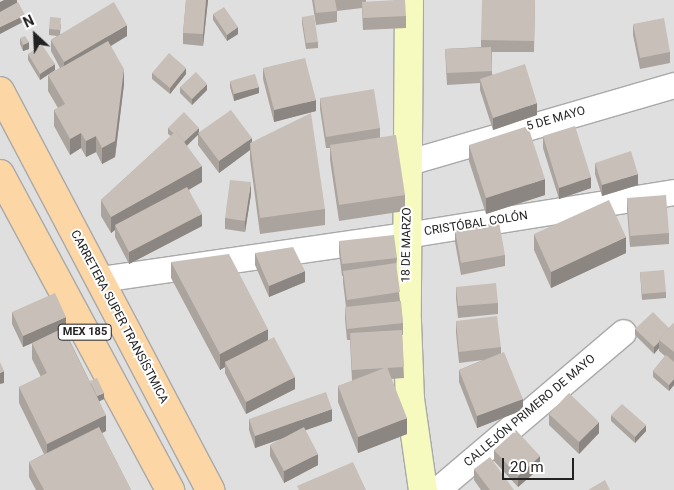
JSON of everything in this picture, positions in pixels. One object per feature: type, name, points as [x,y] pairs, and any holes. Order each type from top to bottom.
[{"type":"main road","name":"18 DE MARZO","points":[[409,0],[409,162],[406,235],[410,399],[423,490]]},
{"type":"main road","name":"CARRETERA SUPER TRANSÍSTMICA","points":[[0,91],[210,490]]},
{"type":"main road","name":"MEX 185","points":[[0,174],[170,490]]},
{"type":"main road","points":[[123,404],[155,386]]},
{"type":"street","name":"5 DE MAYO","points":[[409,162],[674,85]]},
{"type":"street","name":"CRISTÓBAL COLÓN","points":[[100,279],[406,235],[674,192]]},
{"type":"street","name":"CALLEJÓN PRIMERO DE MAYO","points":[[437,490],[623,332]]},
{"type":"shaded area","points":[[0,0],[674,0],[674,490],[0,490]]},
{"type":"building","points":[[186,0],[206,0],[203,34],[183,33]]},
{"type":"building","points":[[314,0],[335,0],[337,11],[316,13]]},
{"type":"building","points":[[405,0],[406,16],[363,18],[362,2]]},
{"type":"building","points":[[482,0],[535,0],[534,41],[481,40]]},
{"type":"building","points":[[18,2],[25,15],[0,27],[0,12]]},
{"type":"building","points":[[114,2],[127,25],[64,62],[51,40]]},
{"type":"building","points":[[224,7],[238,27],[227,35],[213,14]]},
{"type":"building","points":[[314,15],[318,42],[306,43],[302,17]]},
{"type":"building","points":[[50,17],[61,18],[60,30],[49,29]]},
{"type":"building","points":[[664,18],[670,52],[640,58],[633,24]]},
{"type":"building","points":[[25,36],[29,42],[23,45],[20,38]]},
{"type":"building","points":[[108,41],[124,69],[115,141],[102,148],[96,136],[86,141],[81,133],[70,139],[54,110],[65,104],[48,75]]},
{"type":"building","points":[[42,45],[55,64],[40,74],[28,54]]},
{"type":"building","points":[[491,47],[492,71],[447,73],[445,49]]},
{"type":"building","points":[[169,53],[186,68],[170,88],[152,73]]},
{"type":"building","points":[[305,58],[316,100],[274,110],[263,68]]},
{"type":"building","points":[[525,64],[537,103],[493,118],[480,79]]},
{"type":"building","points":[[196,72],[207,84],[192,99],[180,87]]},
{"type":"building","points":[[255,74],[259,87],[234,94],[230,81]]},
{"type":"building","points":[[374,89],[380,128],[326,137],[320,98]]},
{"type":"building","points":[[231,110],[252,138],[219,161],[198,133]]},
{"type":"building","points":[[184,112],[199,128],[184,142],[176,131],[174,134],[168,128]]},
{"type":"building","points":[[311,113],[325,209],[260,218],[250,143]]},
{"type":"building","points":[[528,126],[545,179],[486,198],[469,145]]},
{"type":"building","points":[[575,126],[591,177],[559,188],[543,136]]},
{"type":"building","points":[[176,131],[202,166],[111,217],[101,200]]},
{"type":"building","points":[[396,135],[405,195],[339,205],[330,145]]},
{"type":"building","points":[[631,151],[638,174],[602,185],[595,163]]},
{"type":"building","points":[[230,180],[251,182],[245,221],[225,218]]},
{"type":"building","points":[[187,187],[202,214],[129,252],[115,225]]},
{"type":"building","points":[[666,195],[669,233],[630,236],[627,198]]},
{"type":"building","points":[[609,200],[626,237],[551,272],[534,234]]},
{"type":"building","points":[[499,222],[505,255],[461,263],[455,230]]},
{"type":"building","points":[[394,235],[397,258],[342,264],[339,241]]},
{"type":"building","points":[[293,247],[305,271],[269,286],[255,253]]},
{"type":"building","points":[[229,254],[268,329],[220,354],[171,262]]},
{"type":"building","points":[[396,263],[400,292],[347,300],[343,271]]},
{"type":"building","points":[[664,270],[666,292],[642,294],[640,272]]},
{"type":"building","points":[[496,283],[498,303],[458,306],[456,287]]},
{"type":"building","points":[[55,293],[66,317],[23,336],[12,312]]},
{"type":"building","points":[[401,301],[403,323],[347,329],[345,307]]},
{"type":"building","points":[[653,312],[669,328],[654,347],[635,329]]},
{"type":"building","points":[[497,316],[501,347],[459,352],[456,321]]},
{"type":"building","points":[[674,324],[674,352],[659,340]]},
{"type":"building","points":[[63,328],[106,415],[47,444],[19,387],[47,373],[32,343]]},
{"type":"building","points":[[402,330],[404,367],[352,370],[350,333]]},
{"type":"building","points":[[274,337],[295,377],[246,402],[225,362]]},
{"type":"building","points":[[504,352],[523,399],[477,416],[459,370]]},
{"type":"building","points":[[666,355],[674,362],[674,379],[669,385],[653,371]]},
{"type":"building","points":[[0,362],[4,371],[0,373]]},
{"type":"building","points":[[387,367],[407,418],[358,437],[338,386]]},
{"type":"building","points":[[97,378],[104,393],[97,396],[90,381]]},
{"type":"building","points":[[326,392],[332,409],[255,436],[249,419]]},
{"type":"building","points":[[569,393],[599,422],[579,442],[549,414]]},
{"type":"building","points":[[622,404],[646,425],[635,437],[611,415]]},
{"type":"building","points":[[99,427],[131,490],[44,490],[29,462]]},
{"type":"building","points":[[304,427],[318,454],[284,471],[270,445]]},
{"type":"building","points":[[516,430],[540,456],[518,476],[494,450]]},
{"type":"building","points":[[490,457],[514,490],[490,490],[474,469]]},
{"type":"building","points":[[353,462],[366,490],[299,490],[297,486]]},
{"type":"building","points":[[605,480],[610,490],[588,490]]}]
